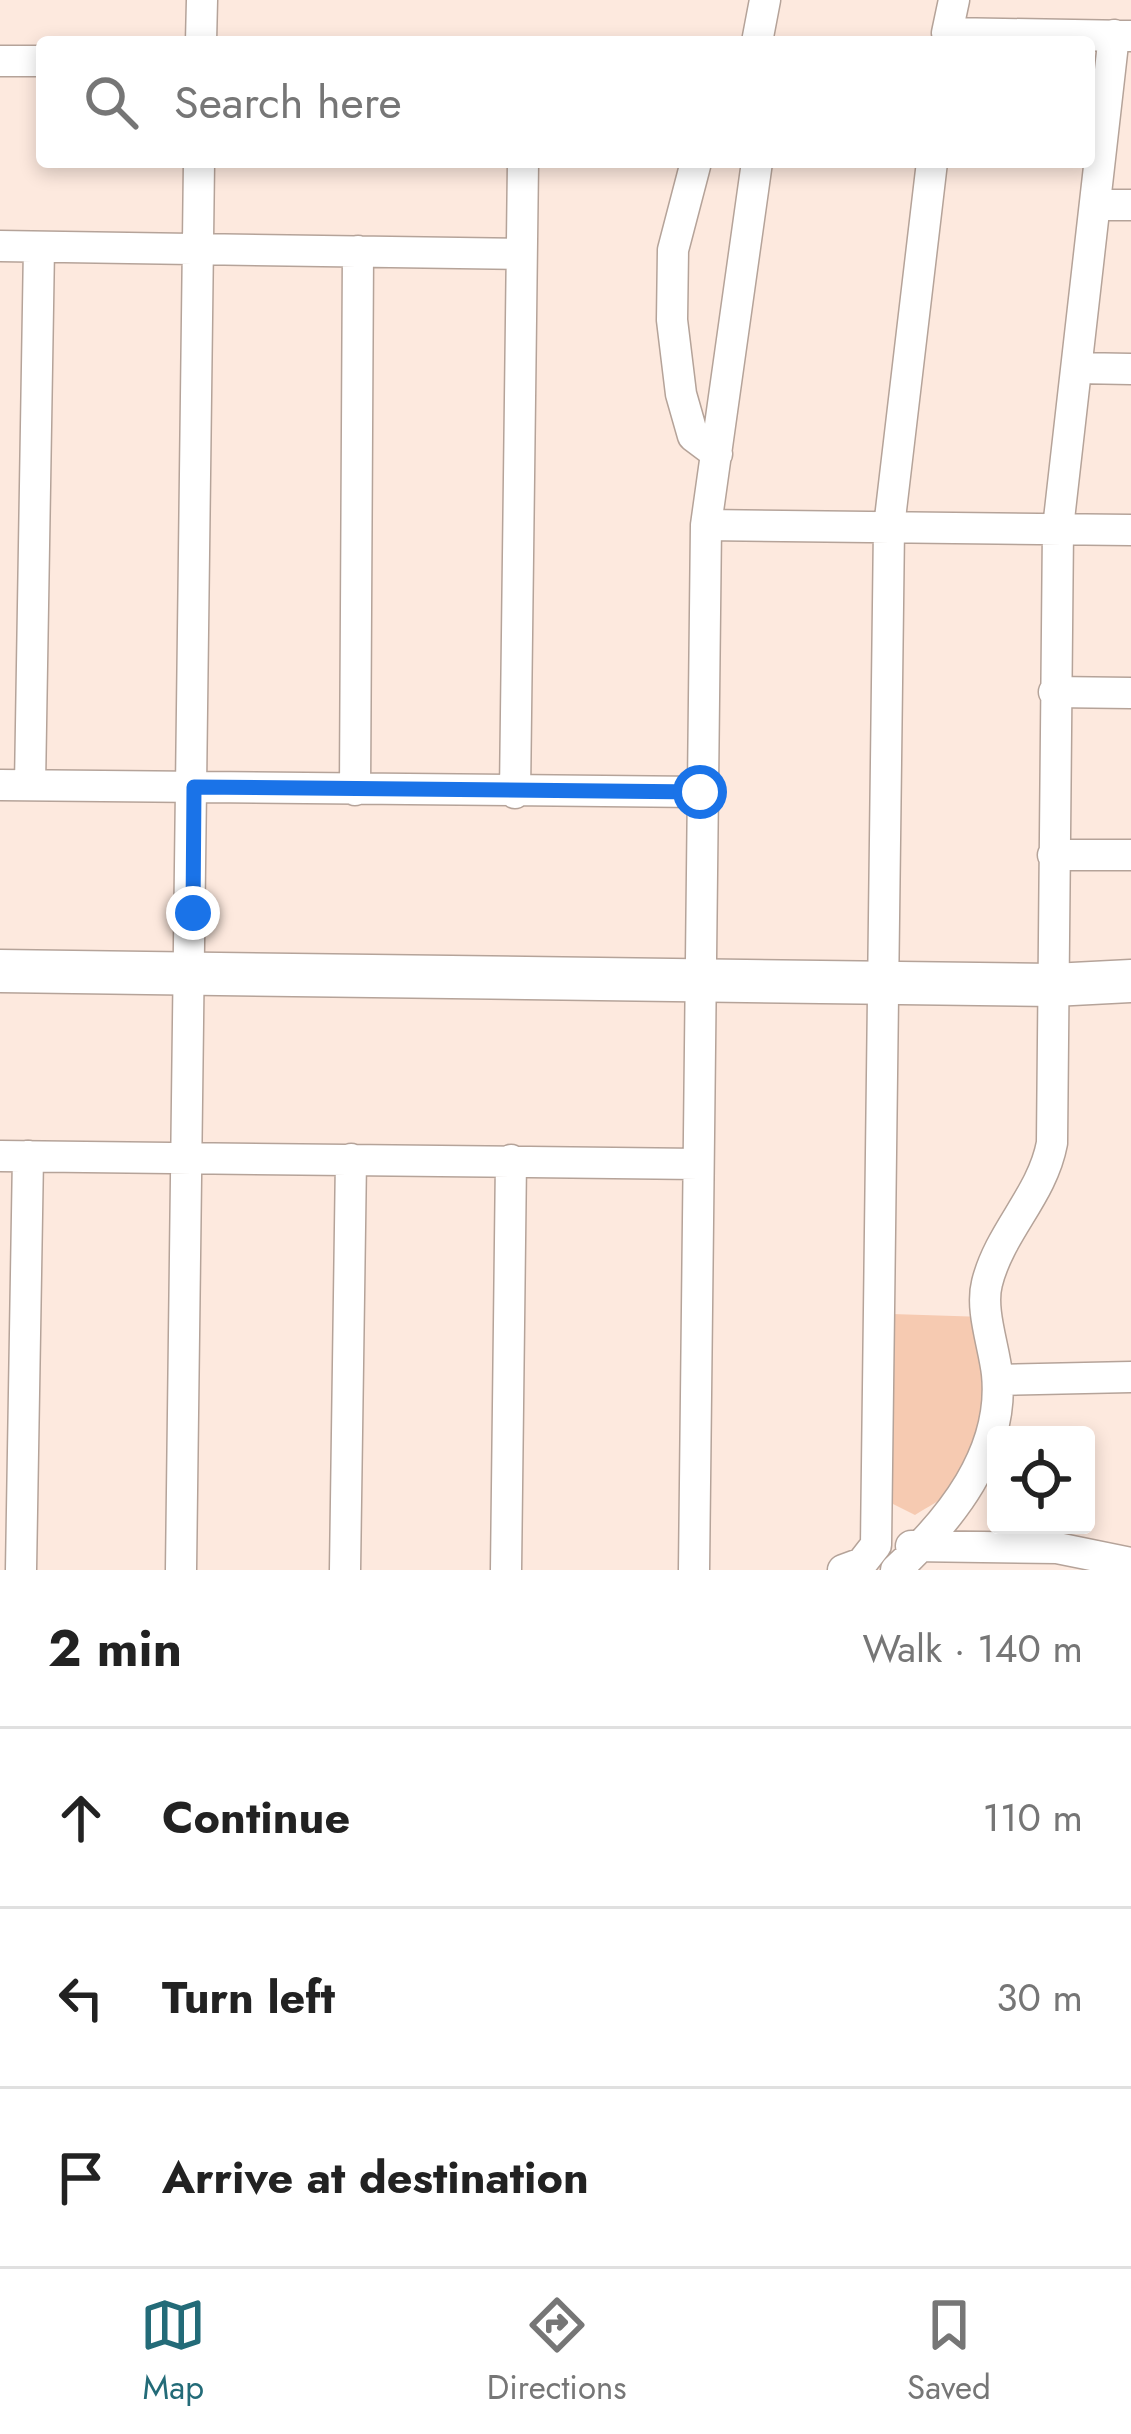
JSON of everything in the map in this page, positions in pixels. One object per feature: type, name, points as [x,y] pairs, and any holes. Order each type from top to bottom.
[{"type":"street","points":[[201,36],[202,0]]},
{"type":"street","points":[[758,36],[765,0]]},
{"type":"street","points":[[946,36],[954,0]]},
{"type":"street","points":[[896,1570],[922,1546],[989,1448],[998,1379],[985,1291],[993,1261],[1046,1175],[1052,1143],[1058,528],[1095,205],[1122,36]]},
{"type":"street","points":[[0,61],[36,62]]},
{"type":"street","points":[[181,1570],[199,168]]},
{"type":"street","points":[[515,793],[523,168]]},
{"type":"street","points":[[694,168],[673,250],[672,320],[681,394],[694,436],[717,454]]},
{"type":"street","points":[[694,1570],[706,525],[756,168]]},
{"type":"street","points":[[843,1570],[862,1563],[876,1544],[889,527],[931,168]]},
{"type":"street","points":[[1095,205],[1131,205]]},
{"type":"street","points":[[0,246],[521,254]]},
{"type":"street","points":[[38,247],[15,785],[700,792]]},
{"type":"street","points":[[355,790],[358,251]]},
{"type":"street","points":[[1077,368],[1131,369]]},
{"type":"street","points":[[706,525],[1131,530]]},
{"type":"street","points":[[1054,692],[1131,693]]},
{"type":"street","points":[[1053,855],[1131,855]]},
{"type":"street","points":[[0,970],[1053,985],[1131,981]]},
{"type":"street","points":[[21,1570],[14,1156],[698,1164]]},
{"type":"street","points":[[345,1570],[352,1159]]},
{"type":"street","points":[[506,1570],[511,1160]]},
{"type":"street","points":[[998,1379],[1131,1377]]},
{"type":"street","points":[[876,1544],[1057,1548],[1131,1563]]},
{"type":"shaded area","points":[[892,1314],[985,1317],[988,1384],[976,1451],[954,1489],[915,1515],[889,1502]]},
{"type":"route","points":[[193,913],[194,787],[700,792]]}]
